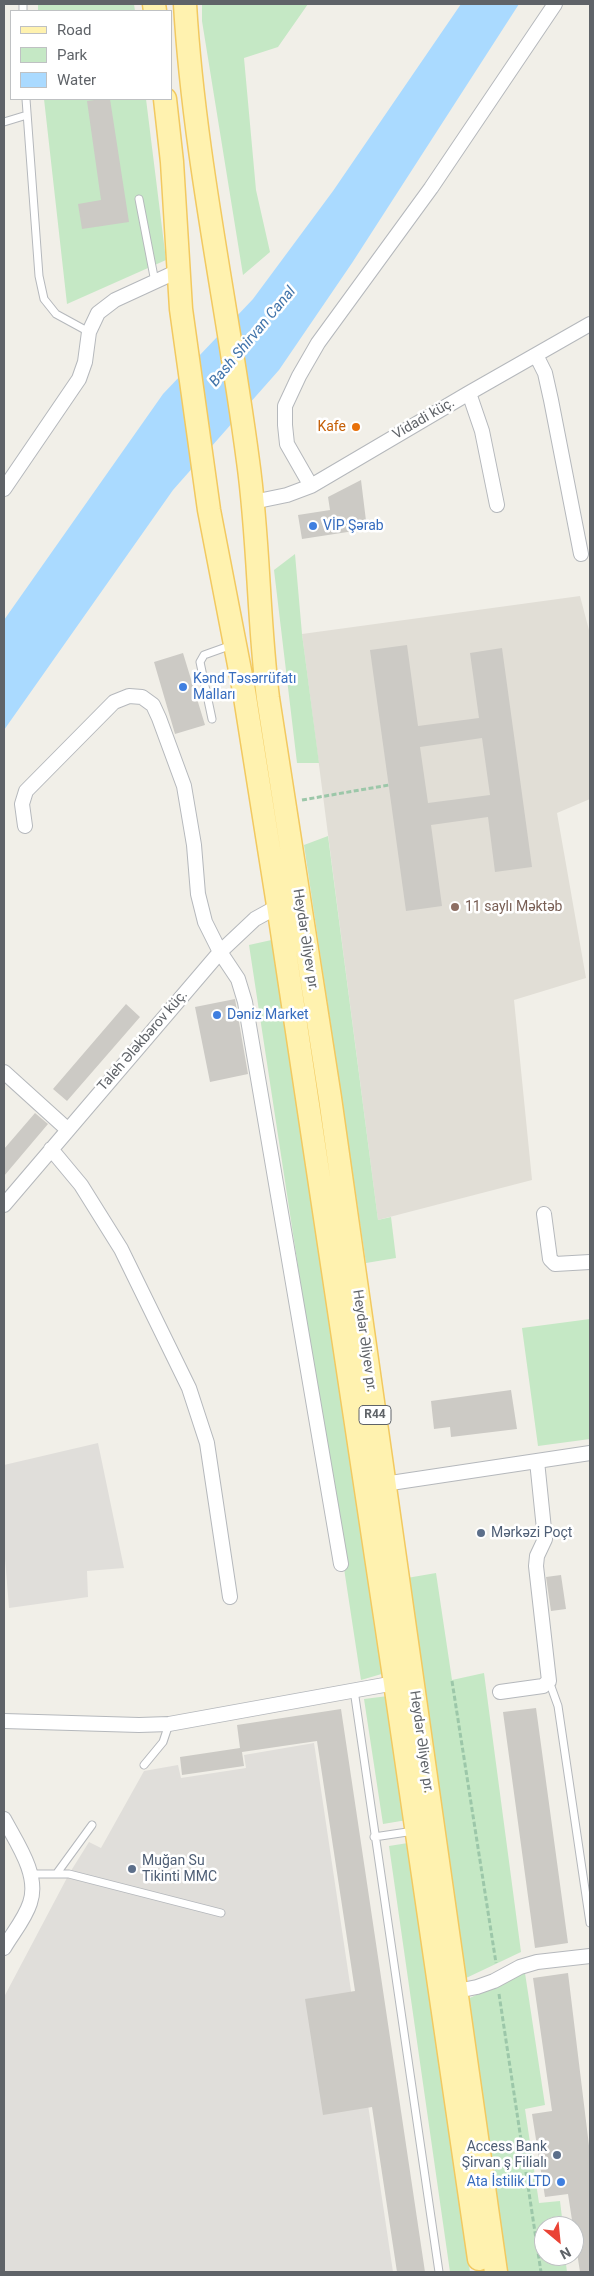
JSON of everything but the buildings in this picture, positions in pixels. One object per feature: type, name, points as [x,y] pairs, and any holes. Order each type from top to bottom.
[{"type":"main road","name":"Heydər Əliyev pr.","points":[[185,4],[190,73],[248,460],[253,502],[263,658],[330,1098],[496,2272]]},
{"type":"main road","name":"Heydər Əliyev pr.","points":[[165,100],[172,162],[181,309],[209,510],[244,691],[278,905],[417,1830],[480,2272]]},
{"type":"main road","points":[[218,564],[256,558]]},
{"type":"street","points":[[311,486],[287,444],[285,406],[299,376],[318,344],[431,188],[555,4]]},
{"type":"street","points":[[4,489],[79,379],[85,362],[89,332],[98,312],[115,300],[178,271]]},
{"type":"street","name":"Vidadi küç.","points":[[253,502],[287,496],[311,486],[468,393],[590,324]]},
{"type":"street","points":[[536,355],[545,373],[581,554]]},
{"type":"street","points":[[468,393],[482,431],[497,505]]},
{"type":"street","points":[[25,826],[22,804],[26,791],[114,702],[129,696],[142,697],[152,705],[160,718],[184,786],[194,845],[198,894],[205,922],[220,952],[238,978],[245,1002],[341,1564]]},
{"type":"street","name":"Taleh Ələkbərov küç.","points":[[4,1205],[220,952],[255,919],[278,905],[299,898]]},
{"type":"street","points":[[4,1072],[67,1129]]},
{"type":"street","points":[[51,1149],[81,1185],[121,1249],[189,1388],[207,1443],[230,1597]]},
{"type":"street","points":[[544,1214],[550,1258],[555,1264],[590,1262]]},
{"type":"street","points":[[384,1484],[590,1453]]},
{"type":"street","points":[[500,1692],[543,1686],[549,1681],[536,1566],[545,1532],[537,1461]]},
{"type":"street","points":[[4,1720],[139,1725],[168,1724],[395,1683]]},
{"type":"street","points":[[4,1819],[30,1874],[30,1902],[4,1948]]},
{"type":"street","points":[[456,1991],[494,1981],[520,1967],[537,1962],[590,1956]]},
{"type":"lane","points":[[26,100],[39,276],[44,299],[56,314],[89,332]]},
{"type":"lane","points":[[4,122],[27,115]]},
{"type":"lane","points":[[139,199],[154,282]]},
{"type":"lane","points":[[212,718],[200,662],[204,655],[234,644]]},
{"type":"lane","points":[[549,1681],[558,1706],[590,1923]]},
{"type":"lane","points":[[354,1690],[439,2272]]},
{"type":"lane","points":[[144,1765],[163,1742],[168,1724]]},
{"type":"lane","points":[[57,1873],[92,1826]]},
{"type":"lane","points":[[374,1837],[417,1830]]},
{"type":"lane","points":[[30,1874],[69,1874],[221,1913]]},
{"type":"path","points":[[284,803],[389,785]]},
{"type":"path","points":[[452,1680],[496,1964]]},
{"type":"path","points":[[498,1985],[541,2272]]},
{"type":"shaded area","name":"11 saylı Məktəb","points":[[580,596],[590,634],[590,799],[557,813],[586,978],[514,1000],[532,1180],[378,1220],[302,634]]},
{"type":"shaded area","points":[[98,1443],[124,1568],[87,1571],[88,1597],[9,1608],[4,1546],[4,1465]]},
{"type":"shaded area","points":[[314,1743],[393,2272],[4,2272],[4,1997],[69,1874],[89,1842],[101,1848],[144,1771],[178,1765],[181,1778],[246,1768],[244,1755]]},
{"type":"green space","points":[[38,4],[134,4],[135,10],[38,10]]},
{"type":"green space","points":[[202,4],[308,4],[278,47],[244,58],[256,190],[270,252],[243,275],[202,21]]},
{"type":"green space","points":[[44,100],[146,100],[166,260],[67,304]]},
{"type":"green space","points":[[295,554],[302,634],[319,763],[297,763],[274,570]]},
{"type":"green space","points":[[328,836],[378,1220],[391,1217],[396,1258],[366,1263],[304,845]]},
{"type":"green space","points":[[276,939],[385,1673],[361,1680],[249,945]]},
{"type":"green space","points":[[590,1319],[590,1439],[538,1446],[522,1328]]},
{"type":"green space","points":[[436,1573],[452,1680],[484,1673],[521,1952],[464,1979],[407,1578]]},
{"type":"green space","points":[[388,1696],[407,1820],[383,1824],[364,1699]]},
{"type":"green space","points":[[408,1843],[470,2272],[450,2272],[389,1846]]},
{"type":"green space","points":[[525,1973],[545,2105],[525,2109],[539,2203],[560,2201],[562,2216],[534,2216],[534,2266],[566,2266],[567,2272],[508,2272],[465,2000]]},
{"type":"water","name":"Bash Shirvan Canal","points":[[461,4],[519,4],[352,263],[279,370],[173,490],[4,730],[4,620],[163,394],[253,299],[333,191]]},
{"type":"place","name":"Kafe","points":[[356,427]]},
{"type":"place","name":"VİP Şərab","points":[[313,526]]},
{"type":"place","name":"Kənd Təsərrüfatı Malları","points":[[183,687]]},
{"type":"place","name":"11 saylı Məktəb","points":[[455,907]]},
{"type":"place","name":"Dəniz Market","points":[[217,1015]]},
{"type":"place","name":"Mərkəzi Poçt","points":[[481,1533]]},
{"type":"place","name":"Muğan Su Tikinti MMC","points":[[132,1869]]},
{"type":"place","name":"Access Bank Şirvan ş Filialı","points":[[557,2155]]},
{"type":"place","name":"Ata İstilik LTD","points":[[561,2182]]}]
